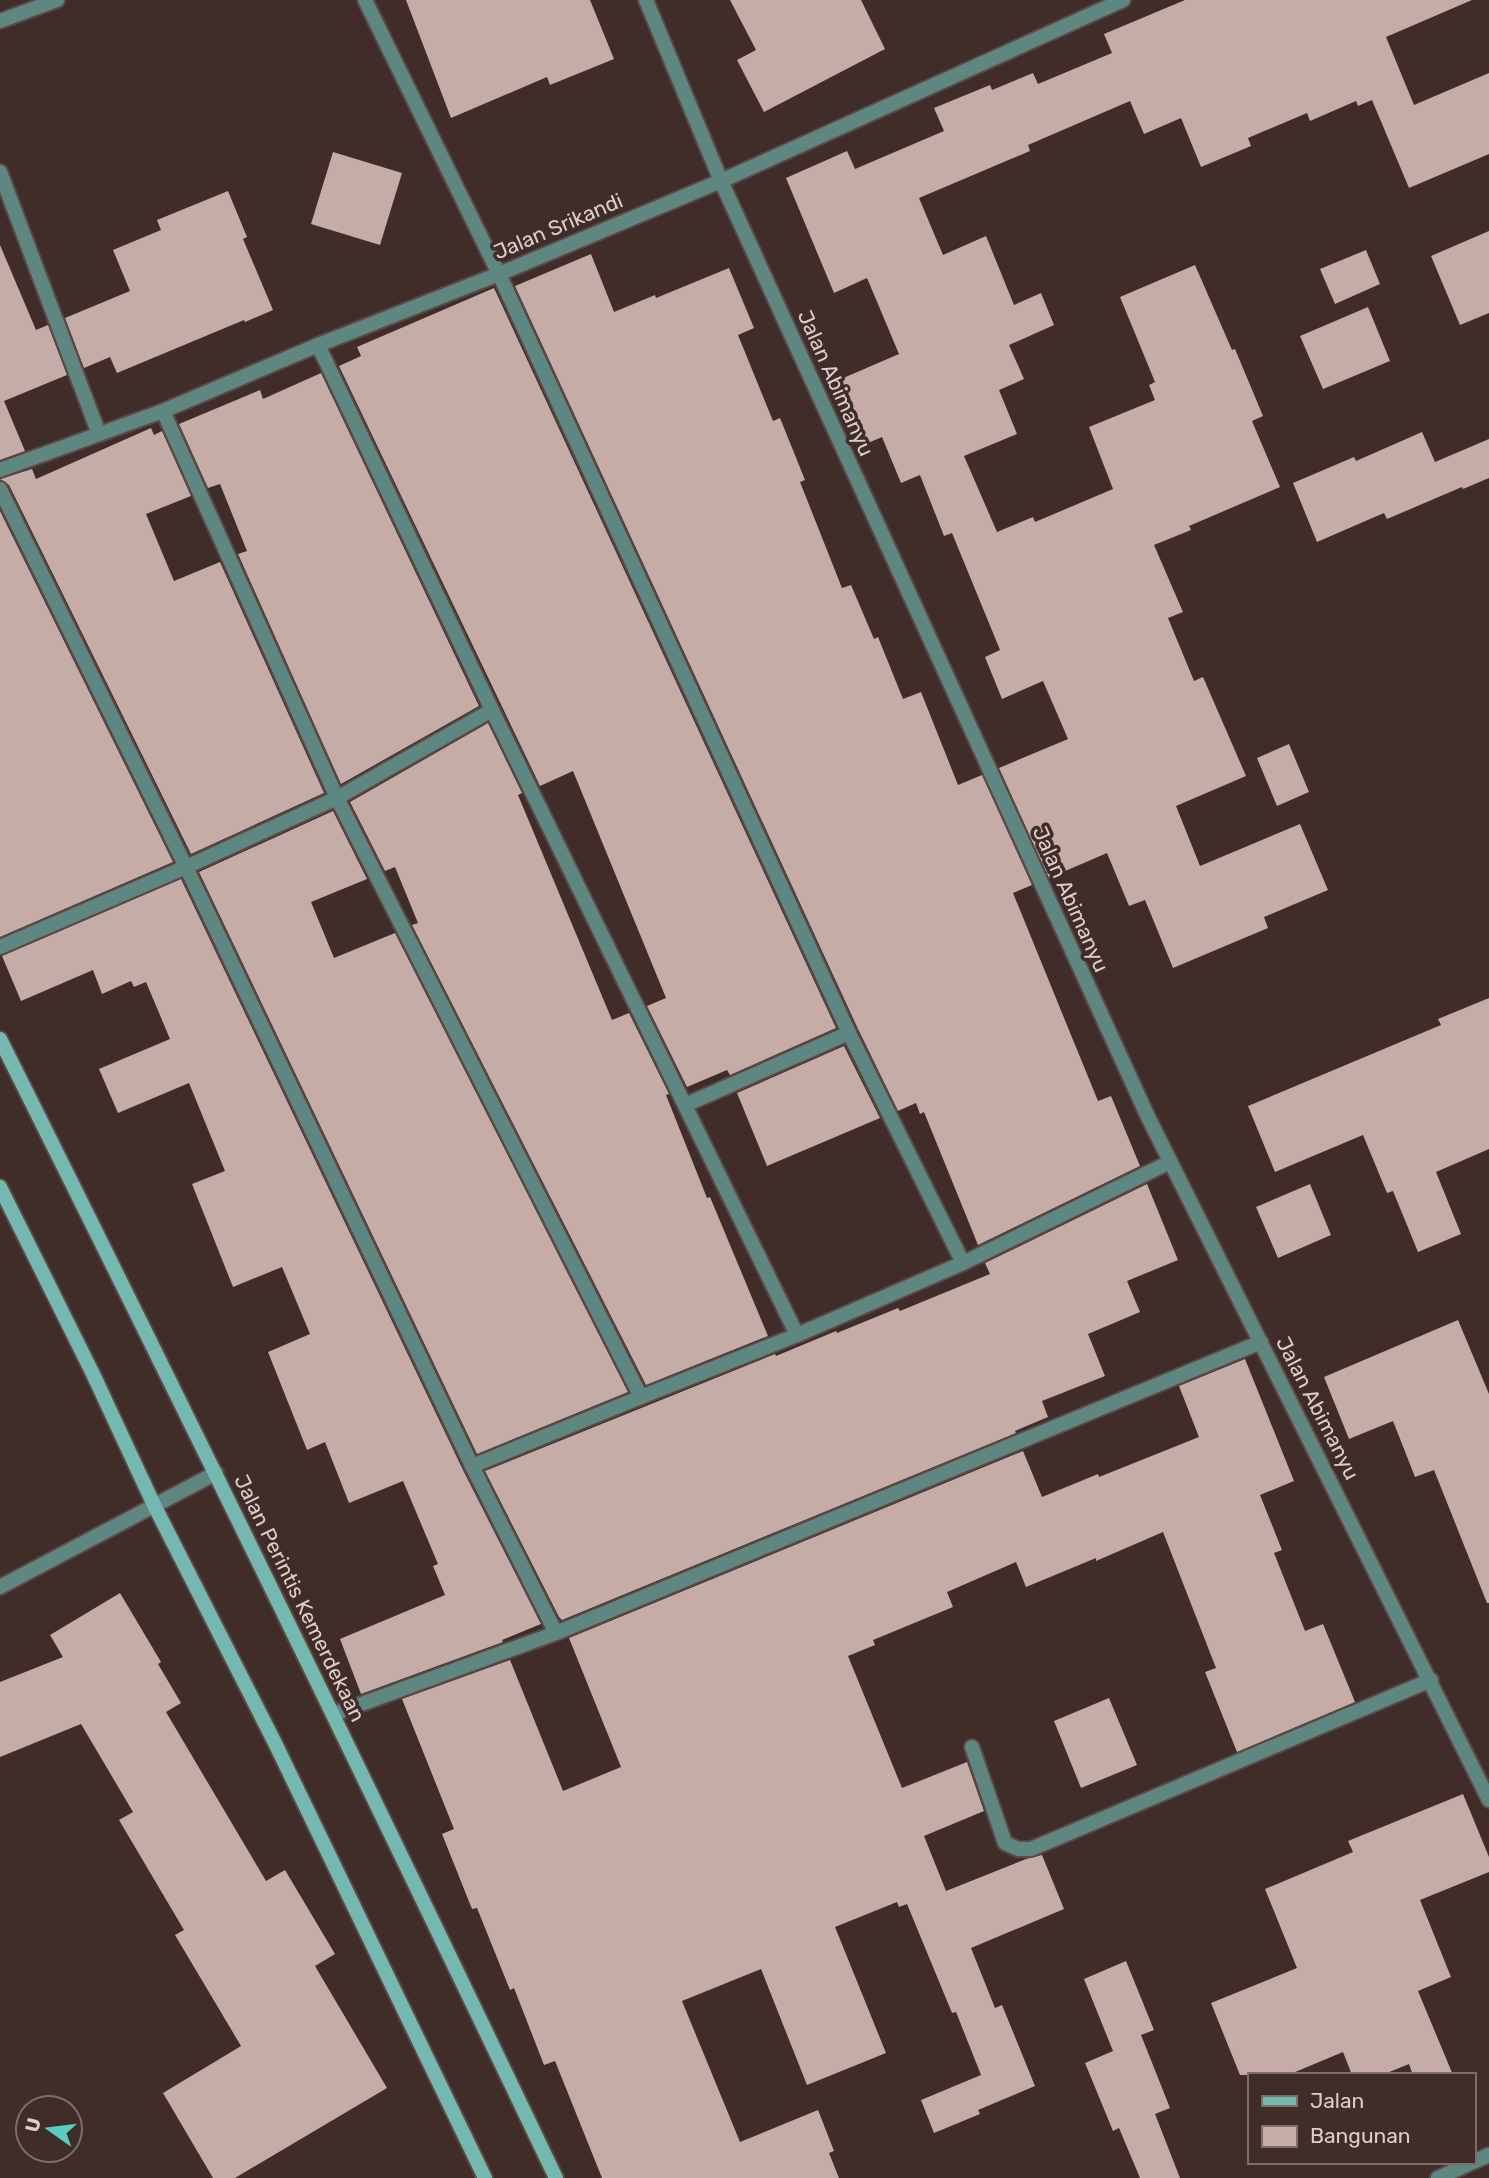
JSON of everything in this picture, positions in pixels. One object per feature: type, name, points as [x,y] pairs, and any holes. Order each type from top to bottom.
[{"type":"main road","name":"Jalan Perintis Kemerdekaan","points":[[0,1040],[334,1714],[556,2178]]},
{"type":"main road","points":[[0,1187],[93,1374],[154,1505],[275,1742],[485,2178]]},
{"type":"street","points":[[0,22],[57,0]]},
{"type":"street","points":[[365,0],[499,274],[849,1033],[963,1263]]},
{"type":"street","name":"Jalan Abimanyu","points":[[646,0],[721,181],[1170,1162],[1489,1800]]},
{"type":"street","name":"Jalan Srikandi","points":[[0,470],[163,411],[318,345],[499,274],[721,181],[1123,0]]},
{"type":"street","points":[[0,172],[99,434]]},
{"type":"street","points":[[318,345],[492,710],[797,1335]]},
{"type":"street","points":[[163,411],[337,798],[641,1397]]},
{"type":"street","points":[[0,489],[186,867],[472,1466],[556,1633]]},
{"type":"street","points":[[0,947],[337,798],[492,710]]},
{"type":"street","points":[[685,1105],[849,1033]]},
{"type":"street","points":[[472,1466],[797,1335],[963,1263],[1170,1162]]},
{"type":"street","points":[[334,1714],[556,1633],[1261,1342]]},
{"type":"street","points":[[0,1587],[216,1473]]},
{"type":"street","points":[[972,1747],[1005,1843],[1018,1850],[1031,1849],[1431,1680]]},
{"type":"street","points":[[1438,2178],[1469,2164]]},
{"type":"building","points":[[406,0],[590,0],[614,59],[550,85],[547,77],[451,118]]},
{"type":"building","points":[[730,0],[861,0],[885,49],[764,112],[737,60],[756,50]]},
{"type":"building","points":[[1185,0],[1472,0],[1386,37],[1414,105],[1489,73],[1489,154],[1409,188],[1372,100],[1358,106],[1356,101],[1310,121],[1307,113],[1248,138],[1251,146],[1201,167],[1181,118],[1144,134],[1130,101],[1028,145],[1030,151],[919,198],[943,255],[986,236],[1014,305],[1041,293],[1054,325],[1009,345],[1024,379],[999,390],[1017,434],[964,456],[997,532],[1033,517],[1035,522],[1113,489],[1089,427],[1155,400],[1149,385],[1155,382],[1120,297],[1195,265],[1263,416],[1252,421],[1280,487],[1189,526],[1191,530],[1154,545],[1183,612],[1168,618],[1194,681],[1203,677],[1246,776],[1176,806],[1200,866],[1300,824],[1328,890],[1264,917],[1268,928],[1173,968],[1145,900],[1129,906],[1107,853],[1049,878],[999,768],[1068,739],[1043,681],[1002,699],[985,657],[1000,650],[952,533],[944,536],[920,475],[901,483],[882,437],[868,443],[841,379],[899,354],[867,278],[834,293],[786,178],[847,151],[855,169],[944,131],[934,108],[990,85],[992,90],[1033,73],[1038,84],[1112,53],[1104,34]]},
{"type":"building","points":[[333,152],[402,173],[380,245],[311,224]]},
{"type":"building","points":[[228,191],[247,237],[243,239],[273,310],[117,373],[110,357],[84,368],[65,318],[130,291],[113,250],[161,230],[157,220]]},
{"type":"building","points":[[1489,231],[1489,313],[1460,325],[1431,256]]},
{"type":"building","points":[[0,245],[36,330],[48,325],[67,375],[4,401],[25,451],[0,460]]},
{"type":"building","points":[[1366,250],[1380,284],[1335,304],[1320,269]]},
{"type":"building","points":[[591,254],[614,312],[729,268],[754,328],[738,335],[773,421],[780,418],[805,480],[800,482],[842,588],[851,585],[874,639],[878,637],[903,699],[921,692],[958,785],[982,775],[1032,885],[1013,893],[1098,1101],[1111,1096],[1140,1166],[978,1245],[924,1112],[920,1114],[916,1103],[898,1111],[858,1029],[515,286]]},
{"type":"building","points":[[494,288],[836,1028],[730,1075],[727,1070],[687,1087],[647,1006],[666,998],[573,771],[540,786],[339,366],[361,356],[357,347]]},
{"type":"building","points":[[1368,307],[1390,361],[1323,389],[1300,336]]},
{"type":"building","points":[[321,373],[479,706],[341,784],[238,554],[247,551],[220,484],[208,488],[179,424],[260,390],[263,399]]},
{"type":"building","points":[[151,428],[154,435],[162,431],[191,496],[146,514],[174,581],[220,562],[324,793],[191,854],[9,485],[0,479],[32,469],[36,479]]},
{"type":"building","points":[[1422,432],[1435,462],[1489,439],[1489,478],[1387,519],[1384,513],[1317,542],[1293,483],[1354,457],[1356,461]]},
{"type":"building","points":[[0,511],[173,862],[0,937]]},
{"type":"building","points":[[488,723],[522,793],[518,795],[612,1020],[629,1013],[669,1094],[666,1095],[707,1198],[710,1197],[768,1336],[646,1385],[412,925],[418,923],[395,867],[385,871],[350,802]]},
{"type":"building","points":[[1289,744],[1309,792],[1277,806],[1257,758]]},
{"type":"building","points":[[333,811],[367,879],[311,902],[334,958],[395,933],[628,1392],[477,1454],[199,872]]},
{"type":"building","points":[[181,879],[463,1470],[541,1624],[502,1640],[503,1642],[361,1694],[340,1639],[445,1595],[433,1566],[438,1564],[403,1481],[349,1503],[325,1442],[307,1450],[268,1352],[310,1334],[282,1267],[233,1287],[192,1184],[225,1171],[189,1083],[118,1113],[99,1069],[170,1039],[146,982],[134,987],[131,981],[102,994],[93,970],[21,1001],[2,956]]},
{"type":"building","points":[[1489,998],[1489,1149],[1436,1172],[1461,1234],[1418,1252],[1393,1191],[1387,1193],[1363,1135],[1275,1172],[1248,1106],[1441,1025],[1438,1019]]},
{"type":"building","points":[[844,1046],[880,1118],[767,1166],[737,1093]]},
{"type":"building","points":[[1147,1184],[1178,1260],[1127,1281],[1140,1312],[1088,1334],[1105,1376],[1042,1401],[1048,1417],[1015,1431],[1016,1433],[562,1620],[559,1617],[485,1471],[775,1354],[776,1356],[898,1308],[900,1311],[990,1274],[985,1263]]},
{"type":"building","points":[[1310,1184],[1331,1235],[1278,1258],[1256,1207]]},
{"type":"building","points":[[1458,1320],[1489,1394],[1489,1603],[1434,1470],[1415,1477],[1393,1421],[1349,1439],[1324,1377]]},
{"type":"building","points":[[1245,1359],[1294,1481],[1260,1495],[1282,1550],[1274,1553],[1305,1631],[1323,1624],[1355,1702],[1237,1752],[1205,1672],[1216,1668],[1163,1532],[1026,1587],[1016,1562],[947,1592],[953,1607],[873,1640],[875,1645],[848,1656],[902,1788],[967,1762],[984,1811],[924,1836],[946,1891],[1042,1855],[1064,1909],[971,1948],[995,2008],[1002,2005],[1035,2086],[978,2110],[980,2114],[934,2133],[921,2100],[981,2075],[907,1904],[899,1907],[897,1902],[835,1927],[886,2053],[807,2085],[761,1969],[682,2001],[740,2142],[818,2110],[834,2151],[829,2153],[839,2178],[602,2178],[555,2061],[544,2065],[514,1988],[510,1990],[477,1908],[472,1909],[442,1834],[454,1829],[402,1699],[510,1660],[563,1791],[621,1767],[569,1638],[1023,1451],[1042,1497],[1199,1437],[1179,1386]]},
{"type":"building","points":[[120,1593],[161,1662],[158,1664],[181,1703],[166,1712],[266,1881],[285,1870],[335,1954],[315,1966],[387,2088],[235,2178],[213,2178],[163,2093],[241,2046],[175,1935],[184,1930],[119,1820],[133,1812],[81,1724],[0,1757],[0,1682],[63,1657],[50,1635]]},
{"type":"building","points":[[1109,1698],[1137,1765],[1081,1788],[1054,1721]]},
{"type":"building","points":[[1463,1794],[1489,1857],[1489,1872],[1420,1900],[1451,1977],[1418,1991],[1452,2073],[1412,2073],[1409,2064],[1387,2073],[1351,2073],[1343,2052],[1293,2073],[1240,2075],[1211,2003],[1297,1968],[1265,1889],[1353,1852],[1348,1841]]},
{"type":"building","points":[[1126,1961],[1154,2030],[1141,2035],[1170,2108],[1155,2114],[1180,2178],[1140,2178],[1119,2128],[1113,2131],[1085,2063],[1113,2051],[1084,1979]]}]
